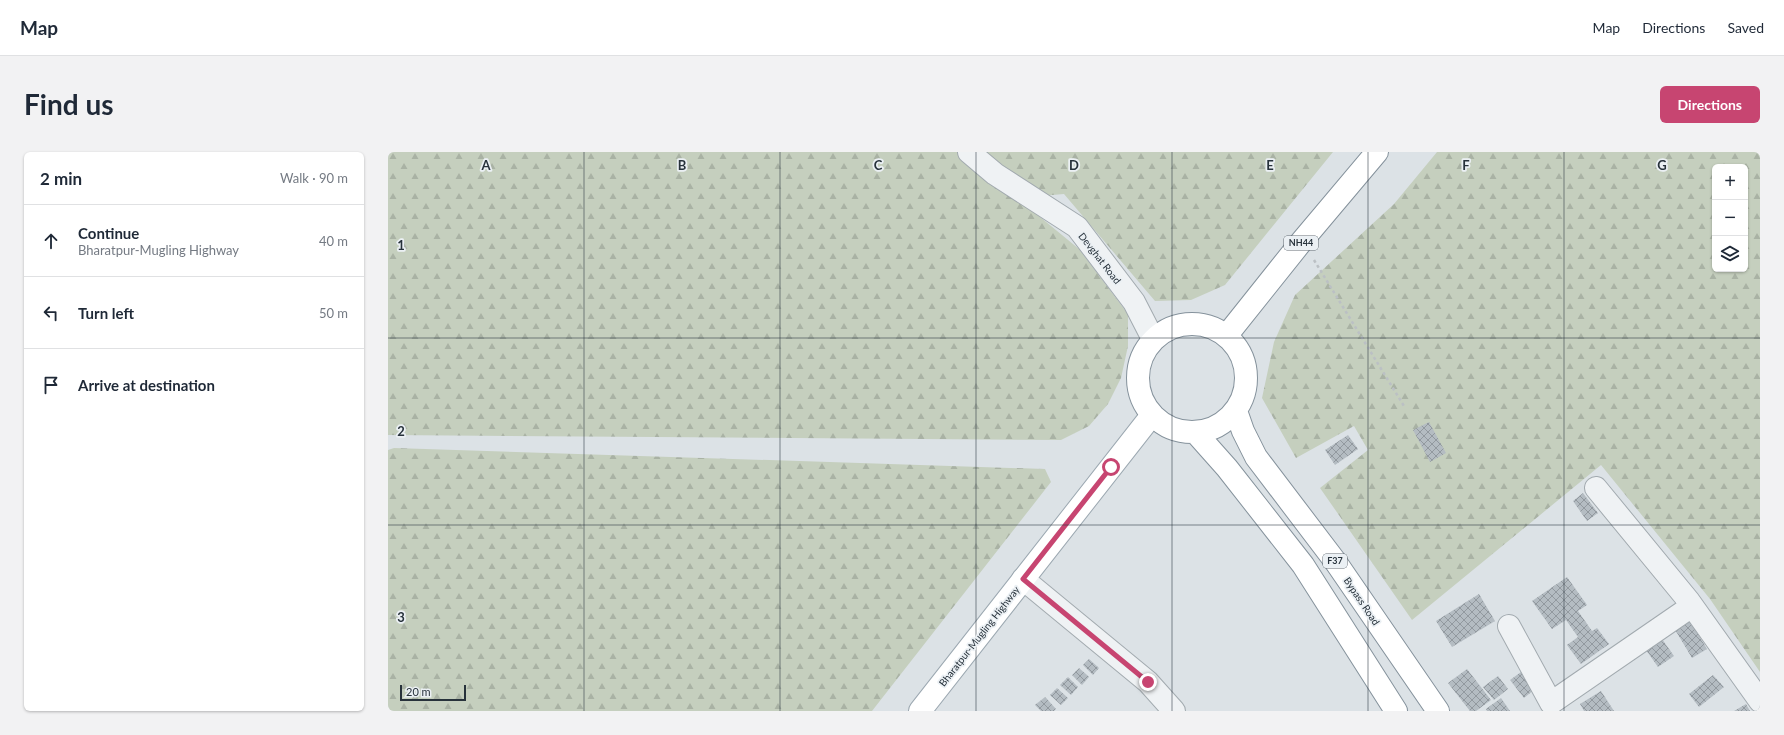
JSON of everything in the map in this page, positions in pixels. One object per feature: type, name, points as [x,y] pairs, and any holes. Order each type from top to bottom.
[{"type":"main road","name":"NH44","points":[[1227,335],[1302,241],[1378,152]]},
{"type":"main road","points":[[1189,323],[1209,326],[1227,335],[1244,358],[1246,386],[1236,412],[1217,426],[1195,432],[1172,428],[1152,415],[1139,391],[1139,364],[1153,339],[1170,328],[1189,323]]},
{"type":"main road","name":"Bypass Road","points":[[1236,412],[1243,431],[1256,457],[1335,561],[1438,711]]},
{"type":"main road","name":"Bharatpur-Mugling Highway","points":[[920,711],[1152,415]]},
{"type":"main road","points":[[1195,432],[1227,468],[1302,565],[1396,711]]},
{"type":"street","name":"Devghat Road","points":[[969,152],[995,174],[1076,227],[1134,302],[1153,339]]},
{"type":"street","points":[[1596,488],[1692,606],[1760,701]]},
{"type":"street","points":[[1023,579],[1148,682],[1174,711]]},
{"type":"street","points":[[1509,626],[1549,708],[1692,606]]},
{"type":"path","points":[[1302,241],[1404,406]]},
{"type":"green space","points":[[388,152],[1333,152],[1225,285],[1191,300],[1155,301],[1064,194],[1017,198],[1079,249],[1128,314],[1128,346],[1121,378],[1108,404],[1089,426],[1061,440],[388,435]]},
{"type":"green space","points":[[1437,152],[1760,152],[1760,672],[1710,599],[1601,465],[1412,620],[1320,488],[1368,450],[1354,426],[1296,458],[1262,398],[1274,342],[1295,295],[1394,204]]},
{"type":"green space","points":[[394,448],[1045,469],[1051,482],[872,711],[388,711],[388,450]]},
{"type":"building","points":[[1429,422],[1446,453],[1430,462],[1413,430]]},
{"type":"building","points":[[1348,435],[1358,449],[1335,465],[1325,450]]},
{"type":"building","points":[[1583,493],[1598,513],[1587,521],[1573,501]]},
{"type":"building","points":[[1567,577],[1587,605],[1578,611],[1592,631],[1597,628],[1609,644],[1581,664],[1567,645],[1578,637],[1566,620],[1552,629],[1532,601]]},
{"type":"building","points":[[1479,594],[1495,621],[1452,647],[1436,621]]},
{"type":"building","points":[[1689,619],[1707,649],[1692,658],[1674,628]]},
{"type":"building","points":[[1662,639],[1674,656],[1658,667],[1646,650]]},
{"type":"building","points":[[1089,659],[1099,668],[1093,675],[1083,665]]},
{"type":"building","points":[[1079,668],[1089,677],[1082,685],[1072,675]]},
{"type":"building","points":[[1467,669],[1491,700],[1476,711],[1470,711],[1448,683]]},
{"type":"building","points":[[1521,672],[1535,689],[1524,698],[1510,680]]},
{"type":"building","points":[[1713,675],[1724,687],[1699,707],[1689,694]]},
{"type":"building","points":[[1498,676],[1508,689],[1494,700],[1483,687]]},
{"type":"building","points":[[1068,677],[1078,687],[1071,695],[1060,685]]},
{"type":"building","points":[[1057,688],[1068,698],[1061,705],[1050,695]]},
{"type":"building","points":[[1601,691],[1614,711],[1584,711],[1580,704]]},
{"type":"building","points":[[1045,697],[1056,709],[1054,711],[1041,711],[1035,705]]},
{"type":"building","points":[[1501,698],[1510,711],[1487,711],[1486,709]]},
{"type":"building","points":[[1746,704],[1750,711],[1734,711]]},
{"type":"route","points":[[1111,467],[1023,579],[1148,682]]}]
